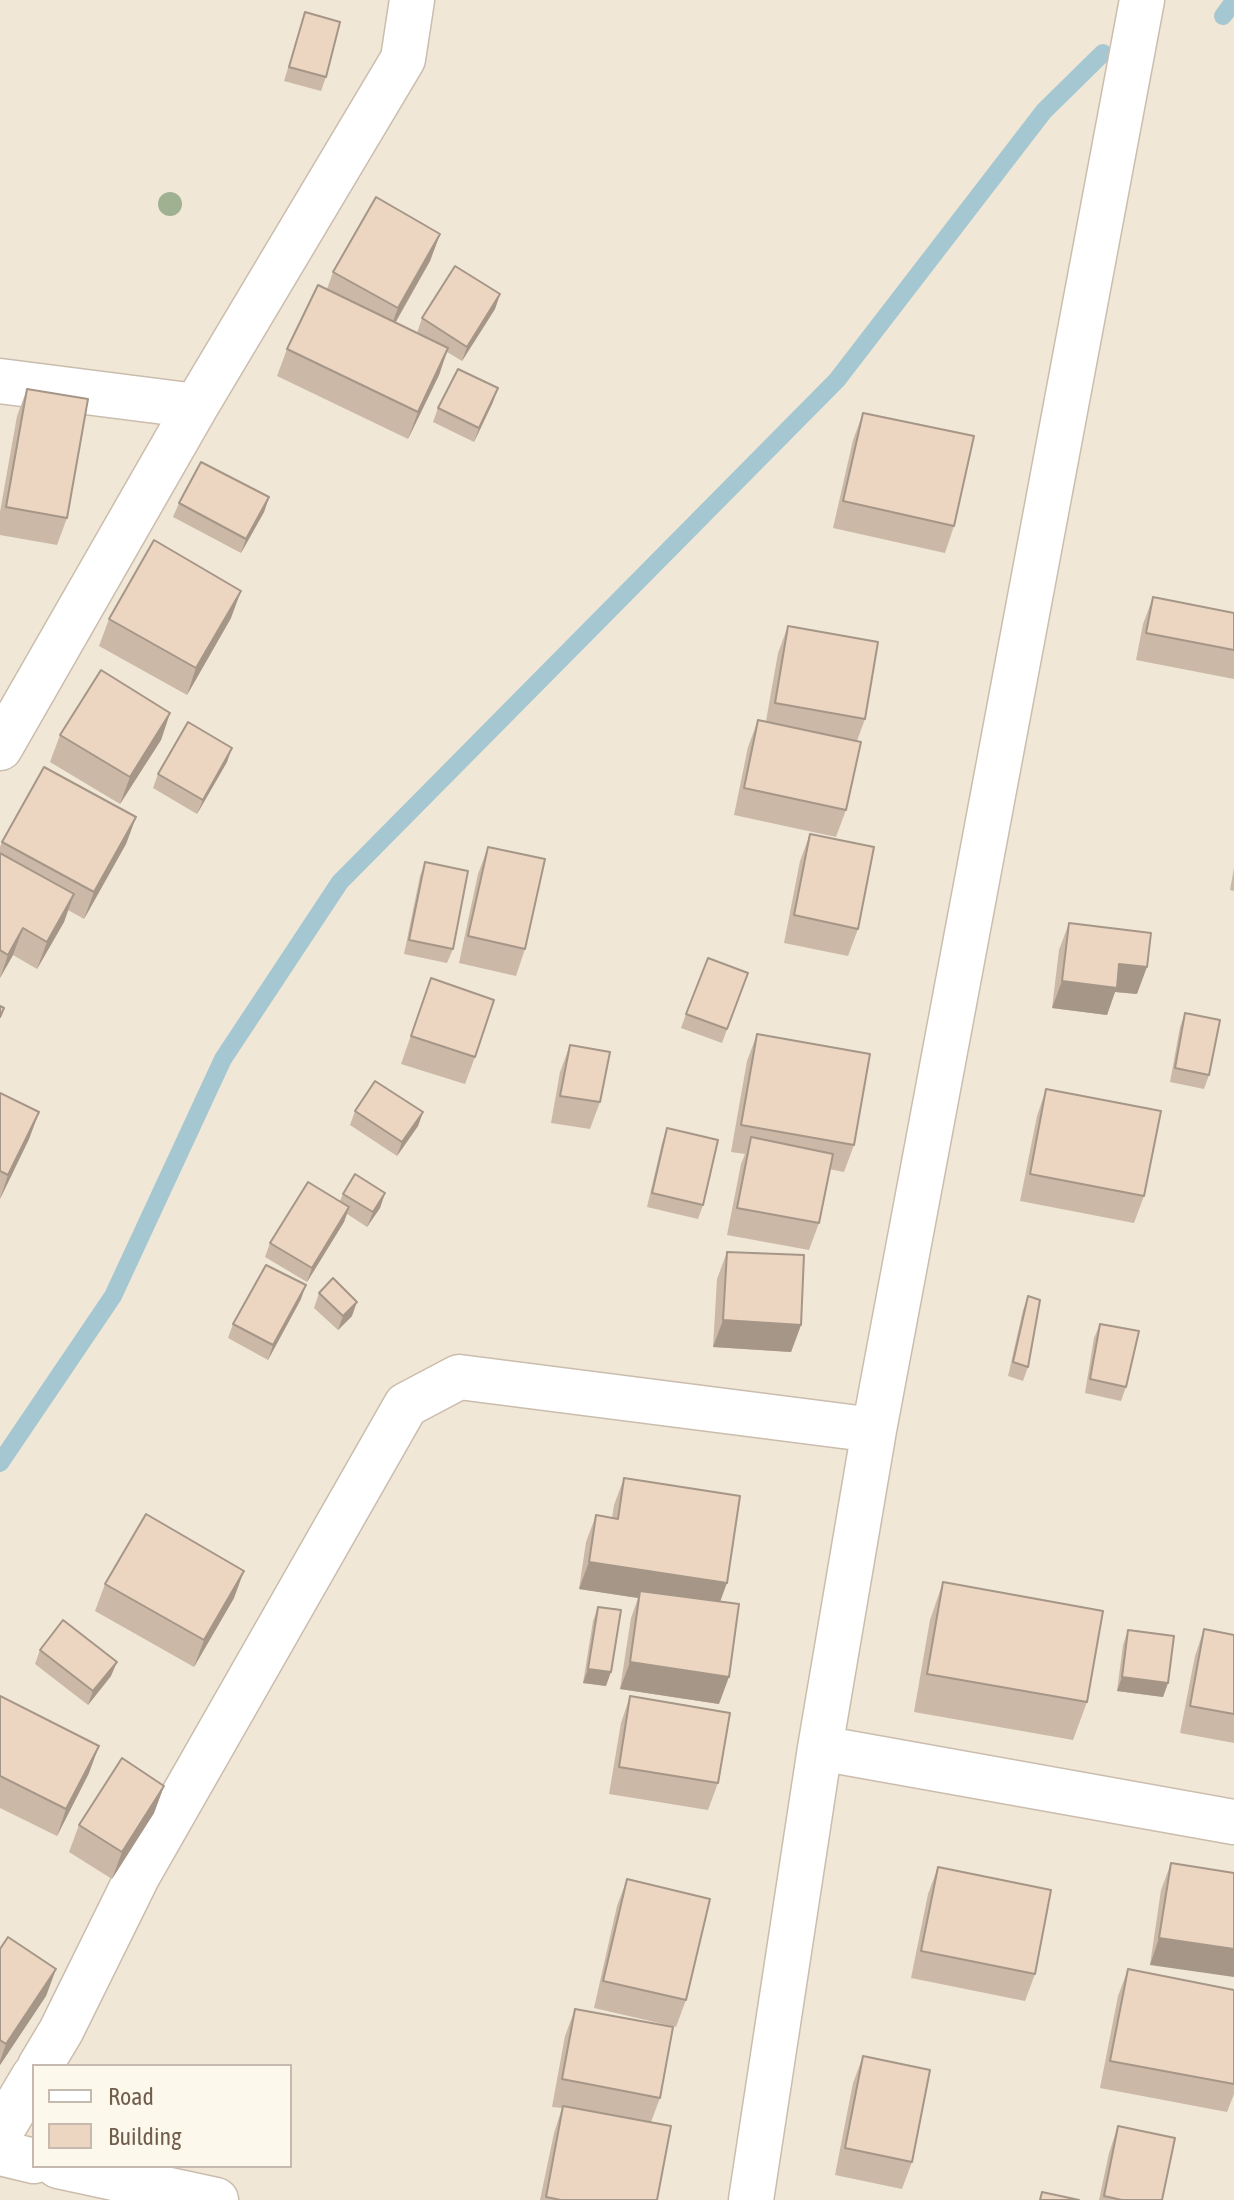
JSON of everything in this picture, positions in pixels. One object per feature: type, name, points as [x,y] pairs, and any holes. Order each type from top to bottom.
[{"type":"street","points":[[0,748],[196,406],[403,59],[412,0]]},
{"type":"street","points":[[751,2200],[820,1748],[874,1430],[1142,0]]},
{"type":"street","points":[[0,381],[196,406]]},
{"type":"street","points":[[41,2064],[61,2031],[138,1875],[406,1405],[459,1377],[874,1430]]},
{"type":"street","points":[[820,1748],[1234,1822]]},
{"type":"street","points":[[0,2133],[32,2079]]},
{"type":"street","points":[[0,2153],[32,2161]]},
{"type":"street","points":[[67,2168],[216,2200]]},
{"type":"shaded area","points":[[0,0],[1234,0],[1234,2200],[0,2200]]},
{"type":"building","points":[[305,12],[340,22],[326,77],[289,67]]},
{"type":"building","points":[[376,197],[440,234],[398,308],[333,272]]},
{"type":"building","points":[[455,266],[500,294],[467,347],[422,318]]},
{"type":"building","points":[[318,285],[448,348],[418,412],[287,349]]},
{"type":"building","points":[[458,369],[498,388],[479,428],[438,408]]},
{"type":"building","points":[[27,389],[88,399],[67,518],[6,507]]},
{"type":"building","points":[[863,413],[974,436],[954,526],[843,501]]},
{"type":"building","points":[[201,462],[269,497],[246,539],[179,503]]},
{"type":"building","points":[[154,540],[241,591],[196,668],[109,619]]},
{"type":"building","points":[[1153,597],[1234,613],[1234,650],[1146,633]]},
{"type":"building","points":[[788,626],[878,642],[865,719],[775,703]]},
{"type":"building","points":[[101,670],[170,713],[130,777],[60,735]]},
{"type":"building","points":[[758,720],[861,742],[846,810],[744,788]]},
{"type":"building","points":[[188,722],[232,748],[203,800],[158,774]]},
{"type":"building","points":[[44,767],[136,817],[94,892],[2,842]]},
{"type":"building","points":[[810,834],[874,847],[858,929],[794,915]]},
{"type":"building","points":[[488,847],[545,859],[525,949],[468,936]]},
{"type":"building","points":[[0,853],[74,894],[47,942],[23,928],[8,955],[0,950]]},
{"type":"building","points":[[425,862],[468,871],[453,949],[409,940]]},
{"type":"building","points":[[1069,923],[1151,933],[1147,967],[1119,964],[1117,988],[1062,981]]},
{"type":"building","points":[[708,958],[748,973],[727,1029],[686,1014]]},
{"type":"building","points":[[431,978],[494,1000],[475,1057],[411,1036]]},
{"type":"building","points":[[1185,1013],[1220,1020],[1209,1075],[1175,1068]]},
{"type":"building","points":[[757,1034],[870,1054],[854,1145],[741,1125]]},
{"type":"building","points":[[570,1045],[610,1052],[600,1102],[560,1096]]},
{"type":"building","points":[[375,1081],[423,1112],[402,1142],[355,1111]]},
{"type":"building","points":[[1046,1089],[1161,1111],[1144,1196],[1030,1174]]},
{"type":"building","points":[[0,1093],[39,1112],[8,1175],[0,1171]]},
{"type":"building","points":[[667,1128],[718,1140],[703,1205],[652,1193]]},
{"type":"building","points":[[751,1137],[833,1154],[819,1223],[737,1208]]},
{"type":"building","points":[[355,1174],[385,1193],[373,1212],[343,1194]]},
{"type":"building","points":[[308,1182],[349,1207],[312,1268],[270,1243]]},
{"type":"building","points":[[727,1252],[804,1255],[801,1325],[723,1320]]},
{"type":"building","points":[[266,1265],[306,1285],[273,1345],[233,1324]]},
{"type":"building","points":[[333,1278],[357,1302],[343,1316],[319,1293]]},
{"type":"building","points":[[1028,1296],[1040,1300],[1028,1367],[1013,1362]]},
{"type":"building","points":[[1100,1324],[1139,1331],[1126,1387],[1090,1379]]},
{"type":"building","points":[[624,1478],[740,1496],[727,1583],[589,1562],[596,1515],[618,1519]]},
{"type":"building","points":[[146,1514],[244,1571],[204,1640],[105,1584]]},
{"type":"building","points":[[943,1582],[1103,1611],[1087,1702],[927,1674]]},
{"type":"building","points":[[640,1591],[739,1604],[729,1677],[630,1662]]},
{"type":"building","points":[[598,1607],[621,1610],[611,1672],[588,1669]]},
{"type":"building","points":[[63,1620],[117,1662],[93,1691],[40,1650]]},
{"type":"building","points":[[1204,1629],[1234,1635],[1234,1714],[1190,1706]]},
{"type":"building","points":[[1128,1630],[1174,1636],[1168,1683],[1122,1677]]},
{"type":"building","points":[[0,1696],[99,1746],[66,1809],[0,1776]]},
{"type":"building","points":[[630,1696],[730,1713],[718,1783],[619,1767]]},
{"type":"building","points":[[122,1758],[164,1786],[122,1852],[79,1825]]},
{"type":"building","points":[[1171,1863],[1234,1873],[1234,1949],[1159,1938]]},
{"type":"building","points":[[938,1867],[1051,1890],[1035,1974],[921,1951]]},
{"type":"building","points":[[627,1879],[710,1899],[686,2000],[603,1981]]},
{"type":"building","points":[[8,1937],[56,1969],[6,2044],[0,2040],[0,1949]]},
{"type":"building","points":[[1128,1969],[1234,1990],[1234,2084],[1110,2061]]},
{"type":"building","points":[[575,2009],[673,2027],[660,2098],[562,2079]]},
{"type":"building","points":[[863,2056],[930,2070],[912,2162],[845,2148]]},
{"type":"building","points":[[563,2106],[671,2126],[657,2200],[561,2200],[546,2197]]},
{"type":"building","points":[[1118,2126],[1175,2138],[1162,2200],[1122,2200],[1104,2196]]},
{"type":"building","points":[[1042,2192],[1079,2200],[1040,2200]]},
{"type":"waterway","points":[[1223,16],[1234,1]]},
{"type":"waterway","points":[[0,1463],[113,1296],[223,1059],[340,882],[837,380],[1044,111],[1103,53]]}]
